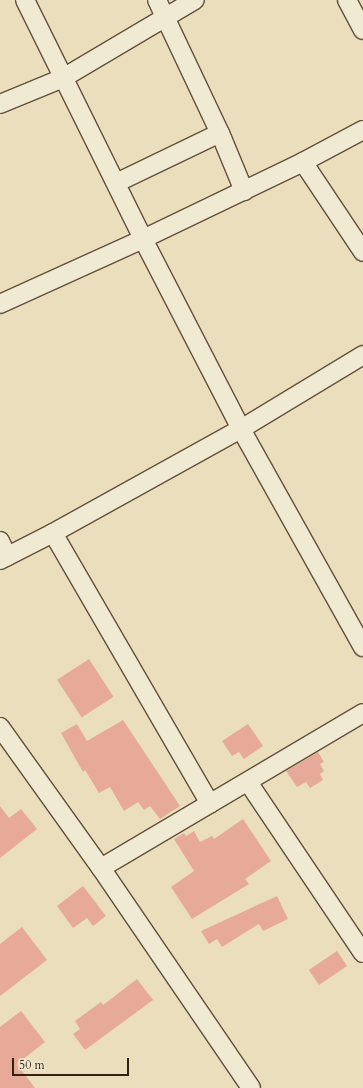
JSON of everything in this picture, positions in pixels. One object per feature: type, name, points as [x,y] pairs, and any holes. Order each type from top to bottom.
[{"type":"street","points":[[25,0],[143,239],[241,429],[363,647]]},
{"type":"street","points":[[158,0],[220,133],[244,191]]},
{"type":"street","points":[[0,104],[63,78],[195,0]]},
{"type":"street","points":[[347,0],[363,30]]},
{"type":"street","points":[[0,304],[244,191],[363,130]]},
{"type":"street","points":[[116,183],[220,133]]},
{"type":"street","points":[[303,162],[363,252]]},
{"type":"street","points":[[2,552],[53,533],[241,429],[363,355]]},
{"type":"street","points":[[53,533],[210,804]]},
{"type":"street","points":[[101,868],[363,713]]},
{"type":"street","points":[[0,727],[101,868],[251,1088]]},
{"type":"street","points":[[248,782],[363,954]]},
{"type":"building","points":[[89,659],[114,697],[82,717],[57,680]]},
{"type":"building","points":[[123,720],[180,806],[160,819],[150,806],[144,810],[138,802],[124,811],[110,787],[99,793],[85,770],[83,772],[61,733],[77,724],[87,741]]},
{"type":"building","points":[[248,724],[263,746],[244,759],[239,752],[232,756],[222,741]]},
{"type":"building","points":[[318,752],[324,762],[320,764],[324,771],[320,774],[323,780],[310,788],[306,782],[297,787],[286,771]]},
{"type":"building","points":[[0,806],[9,818],[21,809],[37,829],[0,858]]},
{"type":"building","points":[[243,819],[271,861],[245,879],[249,884],[192,919],[171,887],[194,871],[174,839],[184,833],[186,836],[194,831],[200,842],[212,836],[214,839]]},
{"type":"building","points":[[83,886],[106,916],[93,926],[87,918],[73,928],[57,906]]},
{"type":"building","points":[[277,896],[288,919],[263,931],[259,924],[222,947],[217,939],[209,944],[201,931]]},
{"type":"building","points":[[22,927],[47,960],[0,996],[0,944]]},
{"type":"building","points":[[337,951],[347,966],[319,985],[309,970]]},
{"type":"building","points":[[137,979],[153,1000],[85,1050],[73,1034],[80,1029],[75,1021],[101,1002],[103,1005]]},
{"type":"building","points":[[21,1011],[45,1042],[17,1064],[35,1088],[0,1088],[0,1027]]}]
